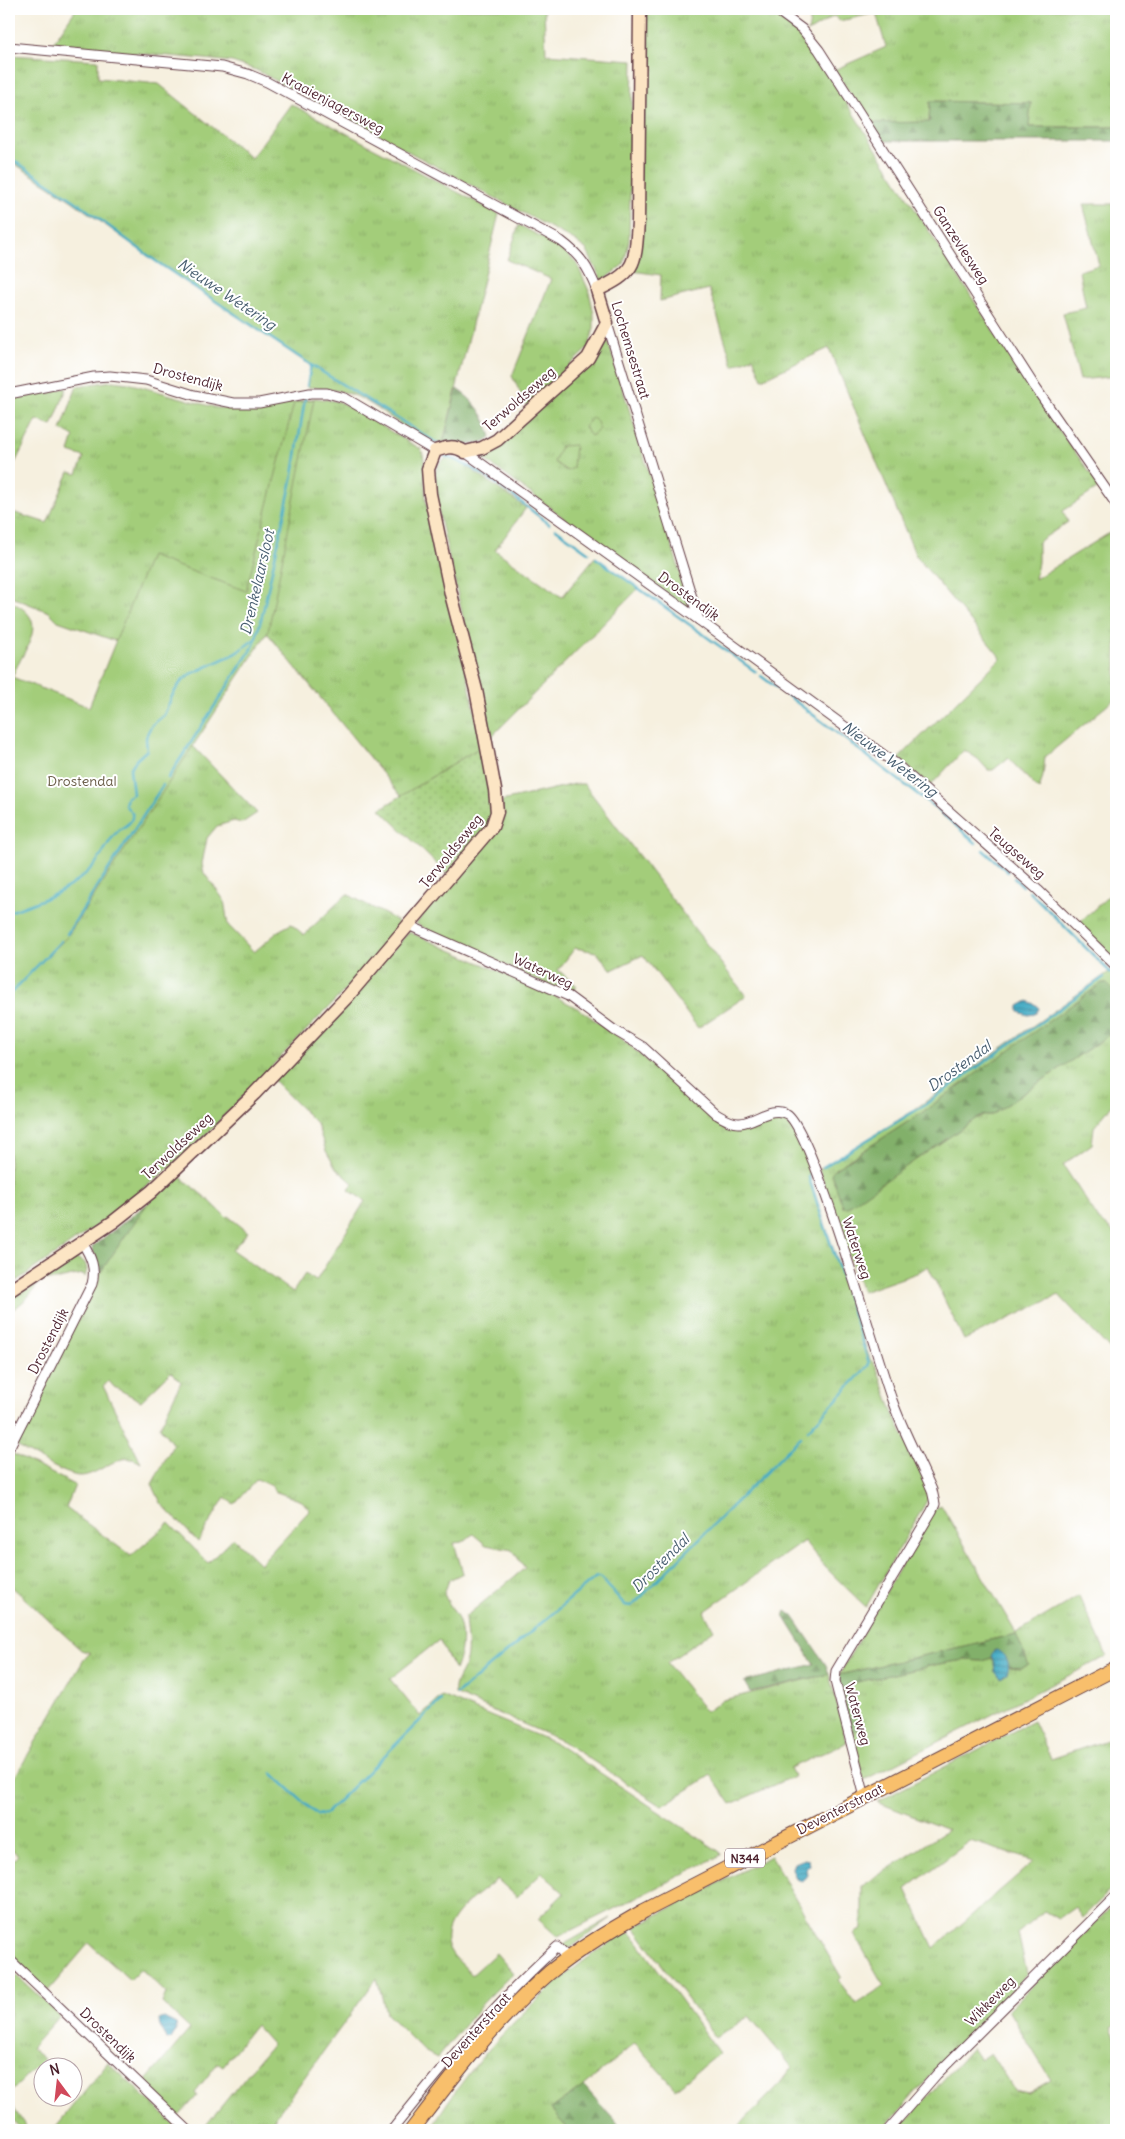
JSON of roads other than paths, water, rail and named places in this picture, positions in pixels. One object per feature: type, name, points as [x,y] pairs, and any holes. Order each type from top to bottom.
[{"type":"main road","name":"Deventerstraat","points":[[412,2130],[497,2023],[536,1985],[568,1958],[604,1934],[644,1911],[865,1796],[1116,1668]]},
{"type":"street","name":"Lochemsestraat","points":[[640,9],[638,222],[635,256],[633,264],[622,276],[597,290],[699,620]]},
{"type":"street","name":"Ganzevlesweg","points":[[775,9],[802,29],[818,50],[1035,387],[1116,504]]},
{"type":"street","name":"Kraaienjagersweg","points":[[9,47],[222,67],[248,74],[267,82],[561,241],[575,251],[587,266],[597,290]]},
{"type":"street","name":"Terwoldseweg","points":[[9,1291],[83,1244],[151,1192],[277,1072],[347,997],[487,834],[497,812],[495,790],[476,690],[451,594],[430,494],[428,469],[439,450],[454,447],[465,452],[482,448],[497,440],[588,358],[607,323]]},
{"type":"street","name":"Drostendijk","points":[[9,394],[86,378],[110,376],[146,380],[194,395],[233,403],[259,403],[310,393],[327,394],[345,398],[439,450]]},
{"type":"street","name":"Drostendijk","points":[[465,452],[896,764]]},
{"type":"street","name":"Teugseweg","points":[[896,764],[1038,890],[1116,966]]},
{"type":"street","name":"Waterweg","points":[[408,925],[568,996],[614,1030],[643,1047],[716,1114],[726,1120],[738,1123],[779,1111],[788,1115],[800,1131],[818,1172],[892,1403],[932,1490],[934,1499],[932,1511],[836,1671],[835,1681],[865,1796]]},
{"type":"street","name":"Drostendijk","points":[[9,1448],[92,1284],[93,1262],[83,1244]]},
{"type":"street","name":"Wikkeweg","points":[[888,2130],[943,2068],[1116,1896]]},
{"type":"street","name":"Deventerstraat","points":[[392,2130],[486,2016],[534,1967],[557,1947],[568,1958]]},
{"type":"street","name":"Drostendijk","points":[[9,1960],[188,2130]]},
{"type":"water","points":[[1028,1001],[1038,1006],[1039,1009],[1035,1014],[1028,1015],[1019,1012],[1019,1006]]},
{"type":"water","points":[[996,1650],[1005,1656],[1008,1663],[1007,1674],[1001,1678],[995,1672],[991,1655]]},
{"type":"water","points":[[804,1859],[809,1860],[810,1865],[806,1869],[807,1875],[802,1882],[796,1879],[792,1868],[794,1863]]},
{"type":"water","points":[[164,2018],[176,2024],[177,2029],[171,2039],[167,2040],[160,2028],[159,2020]]},
{"type":"waterway","name":"Nieuwe Wetering","points":[[9,157],[75,201],[157,262],[311,365],[437,443]]},
{"type":"waterway","name":"Drenkelaarsloot","points":[[307,386],[311,365]]},
{"type":"waterway","name":"Drenkelaarsloot","points":[[168,778],[254,645],[293,475],[305,398]]},
{"type":"waterway","name":"Nieuwe Wetering","points":[[445,456],[486,477],[549,524]]},
{"type":"waterway","name":"Nieuwe Wetering","points":[[556,529],[589,553]]},
{"type":"waterway","name":"Nieuwe Wetering","points":[[596,558],[756,672]]},
{"type":"waterway","points":[[9,912],[55,894],[86,874],[114,836],[131,820],[132,813],[125,805],[127,797],[133,794],[130,769],[136,760],[147,750],[146,738],[148,732],[152,725],[164,715],[173,694],[181,682],[191,674],[236,653],[255,639]]},
{"type":"waterway","name":"Nieuwe Wetering","points":[[761,676],[778,689]]},
{"type":"waterway","name":"Nieuwe Wetering","points":[[787,695],[933,806],[976,843]]},
{"type":"waterway","name":"Drenkelaarsloot","points":[[67,934],[163,785]]},
{"type":"waterway","name":"Nieuwe Wetering","points":[[983,850],[1008,872]]},
{"type":"waterway","name":"Nieuwe Wetering","points":[[1014,878],[1022,886]]},
{"type":"waterway","name":"Nieuwe Wetering","points":[[1029,891],[1116,978]]},
{"type":"waterway","name":"Drenkelaarsloot","points":[[9,995],[61,941]]},
{"type":"waterway","name":"Drostendal","points":[[823,1167],[923,1106],[1104,977]]},
{"type":"waterway","name":"Drostendal","points":[[811,1172],[809,1178],[843,1281]]},
{"type":"waterway","name":"Drostendal","points":[[808,1430],[869,1363],[846,1292]]},
{"type":"waterway","name":"Drostendal","points":[[457,1694],[596,1577],[600,1577],[625,1605],[631,1606],[801,1437]]},
{"type":"waterway","name":"Drostendal","points":[[272,1773],[317,1815],[326,1813],[441,1700]]}]
